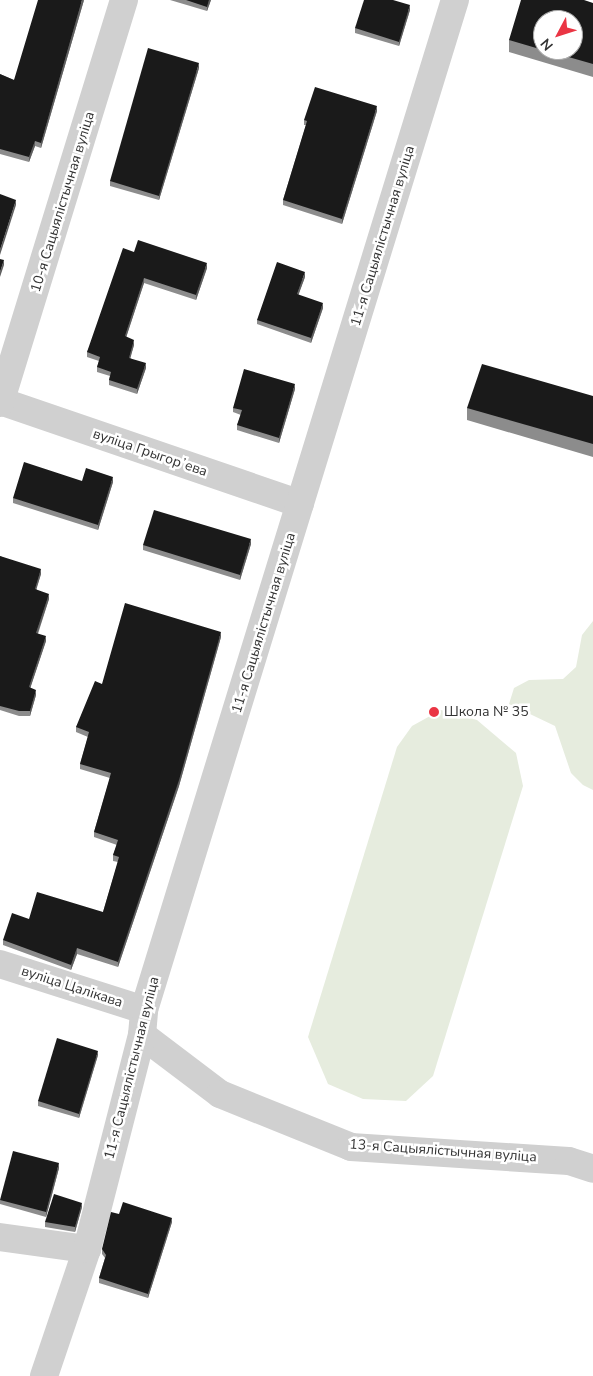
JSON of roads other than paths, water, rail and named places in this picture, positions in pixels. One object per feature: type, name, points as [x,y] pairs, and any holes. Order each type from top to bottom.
[{"type":"street","name":"10-я Сацыялістычная вуліца","points":[[0,402],[124,0]]},
{"type":"street","name":"11-я Сацыялістычная вуліца","points":[[44,1376],[87,1249],[143,1022],[455,0]]},
{"type":"street","name":"вуліца Грыгорʼева","points":[[0,402],[300,504]]},
{"type":"street","name":"вуліца Цалікава","points":[[0,964],[143,1022]]},
{"type":"street","name":"13-я Сацыялістычная вуліца","points":[[143,1022],[220,1094],[351,1147],[569,1161],[593,1169]]},
{"type":"street","points":[[0,1237],[87,1249]]},
{"type":"place","name":"Школа № 35","points":[[434,712]]}]
